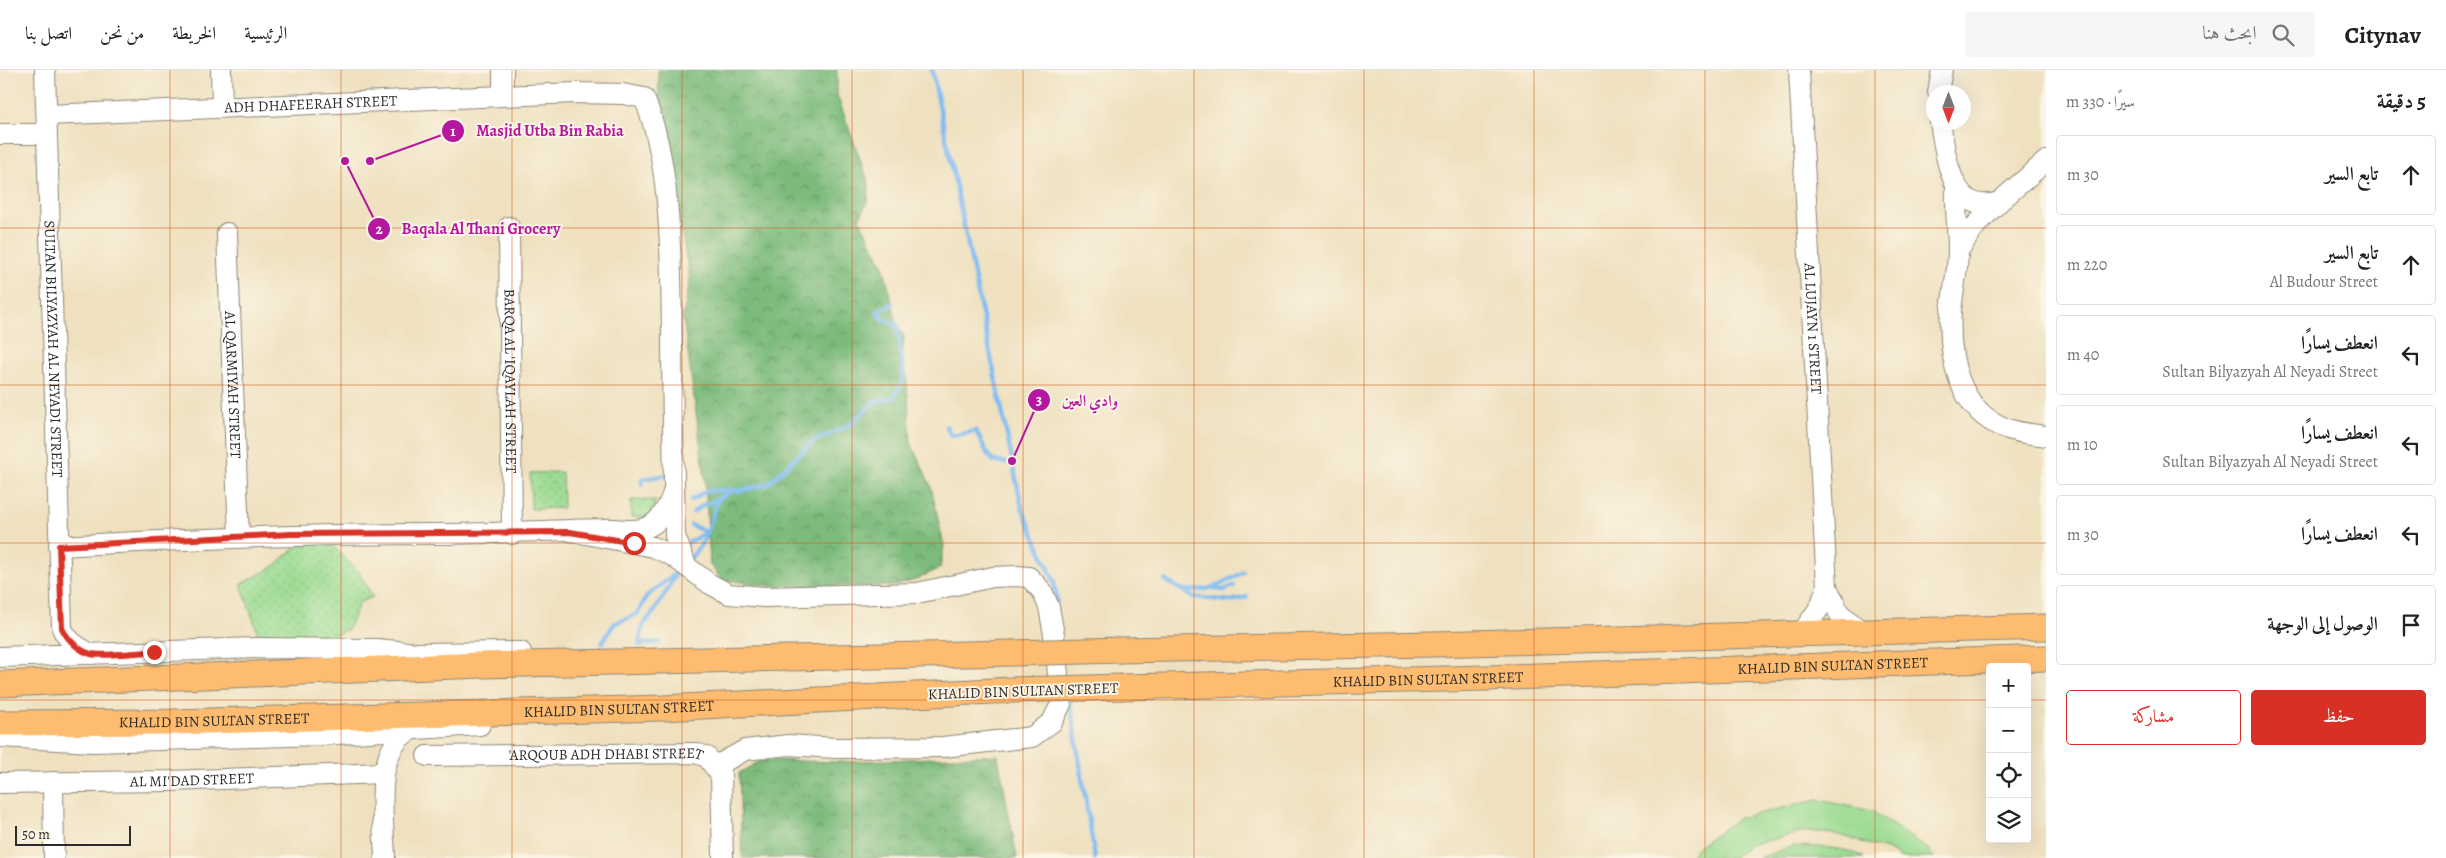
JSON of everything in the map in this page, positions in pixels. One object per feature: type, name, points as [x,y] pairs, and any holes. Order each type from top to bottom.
[{"type":"main road","points":[[0,684],[481,665],[2046,627]]},
{"type":"main road","name":"KHALID BIN SULTAN STREET","points":[[0,723],[172,722],[663,708],[1012,690],[1486,678],[2046,658]]},
{"type":"street","name":"SULTAN BILYAZYAH AL NEYADI STREET","points":[[45,70],[62,628]]},
{"type":"street","points":[[221,70],[222,108]]},
{"type":"street","points":[[503,70],[503,96]]},
{"type":"street","name":"AL LUJAYN 1 STREET","points":[[1799,70],[1827,587],[1839,613],[1862,632]]},
{"type":"street","points":[[1939,85],[1942,70]]},
{"type":"street","name":"ADH DHAFEERAH STREET","points":[[0,134],[46,124],[222,108],[575,93],[623,94],[644,98],[659,142],[671,267],[674,490]]},
{"type":"street","points":[[1942,130],[1956,186],[1958,251],[1951,332],[1953,353],[1961,385],[1974,406],[1992,421],[2015,431],[2046,436]]},
{"type":"street","points":[[1958,251],[1976,225],[2046,160]]},
{"type":"street","points":[[1956,186],[1963,196],[1974,203],[1991,205],[2000,202]]},
{"type":"street","name":"BARQA AL 'IQAYLAH STREET","points":[[509,227],[512,534]]},
{"type":"street","name":"AL QARMIYAH STREET","points":[[228,233],[238,537]]},
{"type":"street","points":[[674,490],[676,544],[686,564]]},
{"type":"street","points":[[59,546],[238,537],[512,534],[644,529],[665,512],[674,490]]},
{"type":"street","points":[[634,543],[646,543],[661,538],[668,533],[674,519]]},
{"type":"street","points":[[570,532],[653,547],[686,564],[710,584],[729,594],[764,597],[917,593],[993,577],[1028,577],[1042,591],[1049,607],[1054,635],[1061,704],[1052,722],[1032,737],[943,747],[835,748],[788,745],[745,750],[716,766]]},
{"type":"street","name":"AL LUJAYN 1 STREET","points":[[1801,634],[1820,607],[1827,587]]},
{"type":"street","points":[[62,628],[65,635],[73,643],[90,654]]},
{"type":"street","points":[[44,655],[57,640],[62,628]]},
{"type":"street","points":[[4,655],[300,648],[377,649],[417,653],[576,651],[665,662]]},
{"type":"street","points":[[0,737],[94,742],[362,733],[610,718],[663,708]]},
{"type":"street","points":[[385,858],[384,773],[391,748],[409,730]]},
{"type":"street","points":[[362,733],[376,748],[384,773]]},
{"type":"street","name":"'ARQOUB ADH DHABI STREET","points":[[427,756],[696,753],[707,757],[716,766],[721,775],[723,858]]},
{"type":"street","name":"AL MI'DAD STREET","points":[[0,783],[180,780],[384,773]]},
{"type":"street","points":[[53,782],[54,858]]},
{"type":"green space","points":[[658,70],[837,70],[837,95],[869,184],[868,201],[859,219],[883,264],[897,324],[904,337],[902,360],[907,383],[911,443],[931,486],[944,546],[940,568],[918,579],[894,586],[770,586],[721,579],[710,565],[705,478],[683,317],[690,280],[659,97]]},
{"type":"green space","points":[[562,472],[563,508],[531,509],[530,473]]},
{"type":"green space","points":[[631,500],[655,500],[655,517],[631,517]]},
{"type":"green space","points":[[330,543],[358,571],[373,597],[360,602],[348,629],[328,638],[260,640],[241,584],[273,567],[300,544]]},
{"type":"green space","points":[[998,755],[1017,858],[742,858],[739,773],[762,760],[843,762]]},
{"type":"green space","points":[[1818,800],[1872,811],[1929,850],[1934,858],[1899,858],[1895,853],[1840,835],[1808,831],[1750,845],[1733,858],[1690,858],[1697,847],[1739,818]]},
{"type":"green space","points":[[1794,846],[1840,849],[1864,858],[1759,858]]},
{"type":"waterway","points":[[932,70],[1022,508],[1054,581],[1057,602]]},
{"type":"waterway","points":[[690,559],[705,539],[718,499],[732,490],[739,491],[768,484],[812,442],[850,425],[875,401],[894,398],[904,378],[897,324],[885,321],[877,312],[892,304]]},
{"type":"waterway","points":[[946,426],[951,436],[976,431],[988,455],[994,461],[1007,463],[1012,461]]},
{"type":"waterway","points":[[642,485],[642,479],[668,475]]},
{"type":"waterway","points":[[691,500],[706,491],[732,490]]},
{"type":"waterway","points":[[693,512],[705,504],[718,499]]},
{"type":"waterway","points":[[691,525],[706,532]]},
{"type":"waterway","points":[[686,544],[707,532]]},
{"type":"waterway","points":[[602,643],[614,624],[637,614],[648,595],[681,569]]},
{"type":"waterway","points":[[1184,590],[1208,589],[1243,572]]},
{"type":"waterway","points":[[659,642],[639,645],[643,625],[656,609],[675,576]]},
{"type":"waterway","points":[[1165,580],[1193,597],[1231,601],[1247,597]]},
{"type":"waterway","points":[[1214,588],[1223,590],[1234,586]]},
{"type":"waterway","points":[[1070,702],[1095,858]]},
{"type":"place","name":"Baqala Al Thani Grocery","points":[[345,161]]},
{"type":"place","name":"Masjid Utba Bin Rabia","points":[[370,161]]},
{"type":"place","name":"وادي العين","points":[[1012,461]]},
{"type":"route","points":[[154,652],[90,654],[73,643],[65,635],[62,628],[59,546],[291,534],[512,534],[570,532],[634,543]]}]
